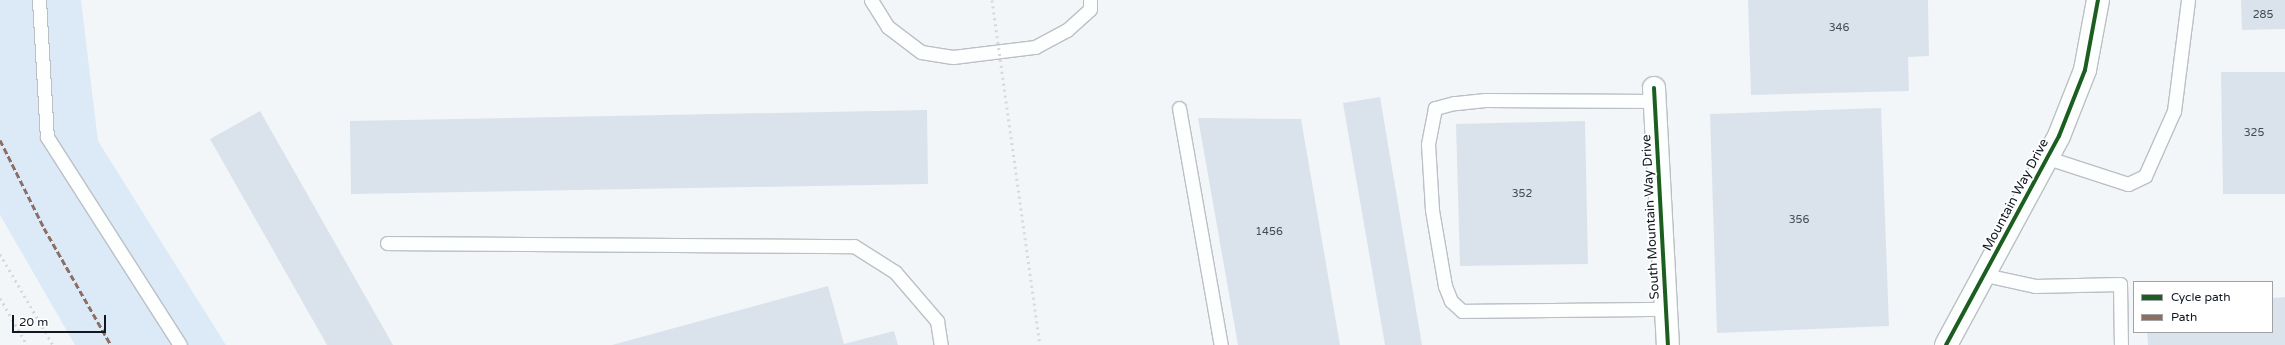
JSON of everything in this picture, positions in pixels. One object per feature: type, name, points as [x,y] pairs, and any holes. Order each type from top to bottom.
[{"type":"street","name":"Mountain Way Drive","points":[[1946,345],[2048,158],[2085,70],[2098,0]]},
{"type":"street","name":"South Mountain Way Drive","points":[[1654,94],[1668,345]]},
{"type":"lane","points":[[38,0],[47,137],[180,345]]},
{"type":"lane","points":[[872,0],[888,27],[921,52],[953,57],[1035,47],[1067,30],[1090,9],[1090,0]]},
{"type":"lane","points":[[2048,158],[2128,184],[2145,176],[2174,111],[2188,0]]},
{"type":"lane","points":[[1654,94],[1485,100],[1454,103],[1435,108],[1428,144],[1432,210],[1445,286],[1451,301],[1462,311],[1666,309]]},
{"type":"lane","points":[[1179,108],[1221,345]]},
{"type":"lane","points":[[387,243],[854,246],[895,272],[937,321],[941,345]]},
{"type":"lane","points":[[1985,275],[2035,286],[2120,284],[2121,345]]},
{"type":"shaded area","points":[[0,0],[81,0],[98,141],[226,345],[75,345],[0,215]]},
{"type":"building","points":[[1748,0],[1928,0],[1929,56],[1908,57],[1909,91],[1751,95]]},
{"type":"building","points":[[2241,0],[2285,0],[2285,29],[2242,30]]},
{"type":"building","points":[[2221,72],[2285,72],[2285,194],[2223,194]]},
{"type":"building","points":[[1380,97],[1422,345],[1385,345],[1343,103]]},
{"type":"building","points":[[1881,108],[1889,326],[1717,333],[1710,114]]},
{"type":"building","points":[[927,110],[928,184],[351,194],[350,121]]},
{"type":"building","points":[[260,111],[393,345],[327,345],[210,139]]},
{"type":"building","points":[[1198,118],[1301,119],[1340,345],[1238,345]]},
{"type":"building","points":[[1585,121],[1588,264],[1460,266],[1456,124]]},
{"type":"building","points":[[828,286],[844,344],[894,331],[898,345],[612,345]]},
{"type":"building","points":[[2285,297],[2285,345],[2148,345],[2147,333],[2273,333],[2273,298]]},
{"type":"railway","points":[[992,0],[1040,345]]},
{"type":"railway","points":[[0,254],[53,345]]},
{"type":"railway","points":[[0,298],[27,345]]},
{"type":"marked path","points":[[0,140],[44,228],[111,345]]},
{"type":"cycle path","points":[[1946,345],[2059,136],[2085,70],[2098,0]]},
{"type":"cycle path","points":[[1654,88],[1668,345]]}]
